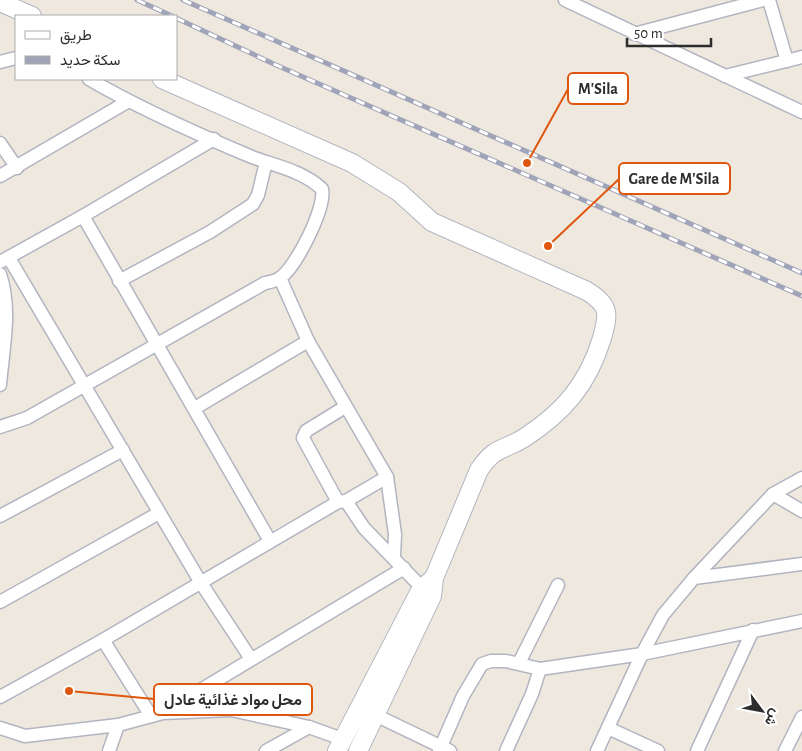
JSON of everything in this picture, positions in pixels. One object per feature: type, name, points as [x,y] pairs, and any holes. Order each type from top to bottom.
[{"type":"street","points":[[565,0],[802,112]]},
{"type":"street","points":[[634,34],[763,0]]},
{"type":"street","points":[[768,0],[787,61]]},
{"type":"street","points":[[0,2],[30,15]]},
{"type":"street","points":[[726,76],[802,57]]},
{"type":"street","points":[[0,62],[15,58]]},
{"type":"street","points":[[0,427],[27,418],[265,284],[280,278],[294,261],[320,209],[323,196],[322,189],[306,177],[266,162],[127,102],[91,80]]},
{"type":"street","points":[[164,80],[352,163],[399,192],[432,222],[587,291],[606,307],[608,317],[599,347],[572,399],[548,421],[522,439],[500,448],[488,458],[468,494],[358,751]]},
{"type":"street","points":[[0,176],[17,168],[127,102]]},
{"type":"street","points":[[214,139],[4,260],[86,386],[201,583],[251,658]]},
{"type":"street","points":[[0,143],[17,168]]},
{"type":"street","points":[[120,281],[210,232],[253,204],[258,195],[266,162]]},
{"type":"street","points":[[83,216],[270,541]]},
{"type":"street","points":[[0,274],[5,290],[6,320],[0,385]]},
{"type":"street","points":[[280,278],[308,341],[387,476],[395,534],[394,557]]},
{"type":"street","points":[[195,408],[308,341]]},
{"type":"street","points":[[345,407],[306,431],[303,438],[342,502],[364,528],[404,568],[429,587]]},
{"type":"street","points":[[0,516],[123,450]]},
{"type":"street","points":[[0,697],[104,640],[270,541],[387,476]]},
{"type":"street","points":[[598,751],[642,654],[663,615],[694,578],[773,494],[802,478]]},
{"type":"street","points":[[773,494],[802,511]]},
{"type":"street","points":[[0,602],[159,513]]},
{"type":"street","points":[[694,578],[802,564]]},
{"type":"street","points":[[157,715],[404,568]]},
{"type":"street","points":[[519,663],[558,585]]},
{"type":"street","points":[[0,728],[25,736],[118,725],[157,715],[231,710],[309,727],[340,745],[358,708],[429,587]]},
{"type":"street","points":[[358,708],[374,714],[444,750],[462,696],[482,664],[491,661],[519,663],[540,669],[642,654],[802,621]]},
{"type":"street","points":[[697,751],[753,630]]},
{"type":"street","points":[[104,640],[157,715]]},
{"type":"street","points":[[506,751],[532,694],[540,669]]},
{"type":"street","points":[[785,751],[802,717]]},
{"type":"street","points":[[109,751],[118,725]]},
{"type":"street","points":[[266,751],[309,727]]},
{"type":"street","points":[[608,728],[658,751]]},
{"type":"railway","points":[[137,0],[170,15]]},
{"type":"railway","points":[[183,0],[802,273]]},
{"type":"railway","points":[[178,19],[276,65],[802,296]]},
{"type":"place","name":"M'Sila","points":[[527,163]]},
{"type":"place","name":"Gare de M'Sila","points":[[548,246]]},
{"type":"place","name":"محل مواد غذائية عادل","points":[[69,691]]}]
